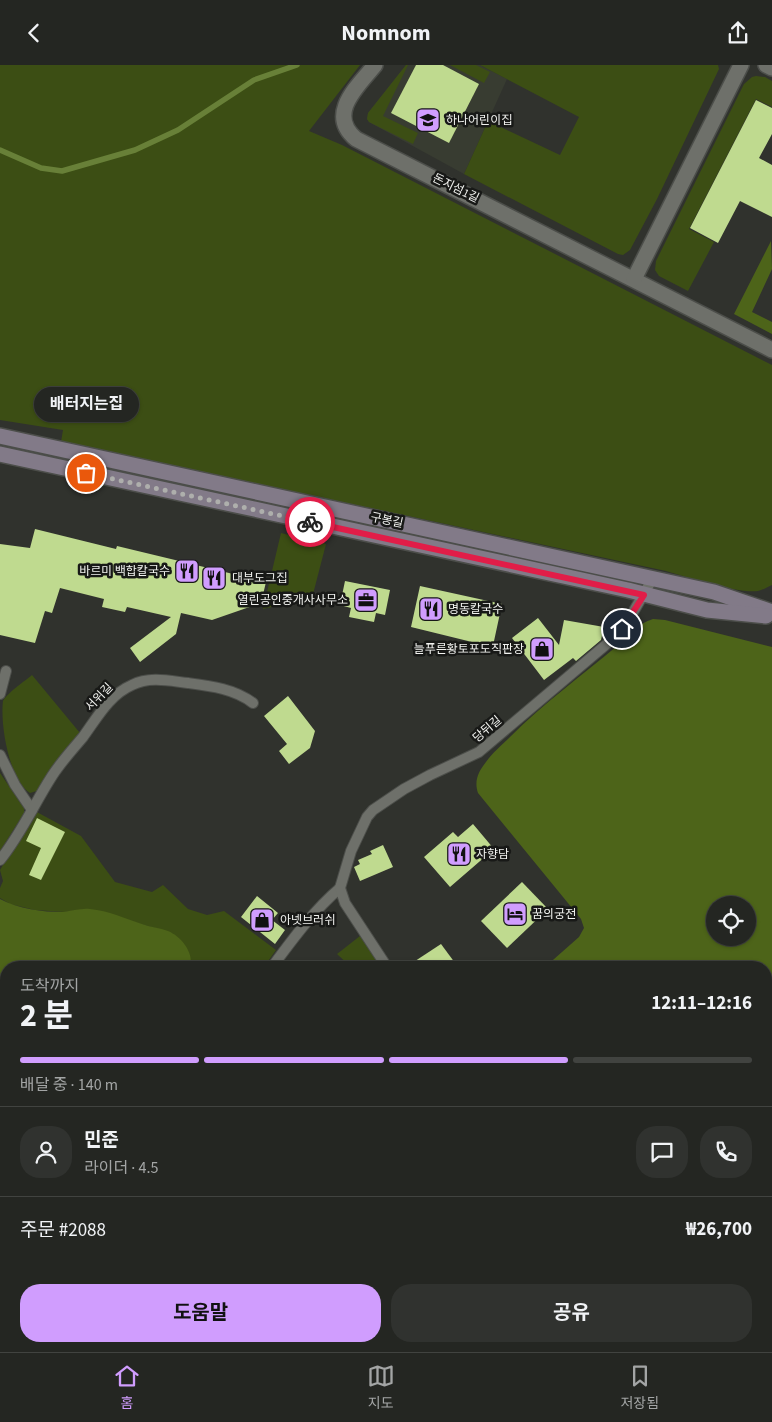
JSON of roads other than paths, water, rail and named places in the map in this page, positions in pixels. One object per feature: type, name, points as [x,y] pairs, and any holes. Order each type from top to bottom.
[{"type":"street","name":"돈지섬1길","points":[[375,65],[345,107],[344,125],[348,133],[356,139],[772,350]]},
{"type":"street","points":[[634,279],[741,65]]},
{"type":"street","points":[[766,65],[772,68]]},
{"type":"street","name":"구봉길","points":[[0,436],[714,591],[772,612]]},
{"type":"street","name":"구봉길","points":[[0,454],[707,610],[772,617]]},
{"type":"lane","name":"당뒤길","points":[[277,961],[329,897],[340,888],[351,851],[367,817],[373,810],[404,789],[430,775],[479,753],[622,629],[653,578]]},
{"type":"lane","points":[[0,694],[6,671]]},
{"type":"lane","name":"서위길","points":[[0,860],[17,836],[52,775],[110,701],[131,685],[142,681],[160,679],[204,685],[230,691],[253,703]]},
{"type":"lane","points":[[0,755],[15,785],[32,809]]},
{"type":"lane","points":[[340,888],[345,903],[383,961]]},
{"type":"waterway","points":[[0,150],[41,168],[62,171],[135,150],[178,130],[254,80],[297,65]]},
{"type":"place","name":"하나어린이집","points":[[428,120]]},
{"type":"place","name":"배터지는집","points":[[86,473]]},
{"type":"place","name":"바르미 백합칼국수","points":[[187,571]]},
{"type":"place","name":"대부도그집","points":[[214,578]]},
{"type":"place","name":"열린공인중개사사무소","points":[[366,600]]},
{"type":"place","name":"명동칼국수","points":[[431,609]]},
{"type":"place","name":"늘푸른황토포도직판장","points":[[542,649]]},
{"type":"place","name":"자향담","points":[[459,854]]},
{"type":"place","name":"꿈의궁전","points":[[515,914]]},
{"type":"place","name":"아넷브러쉬","points":[[262,920]]}]
